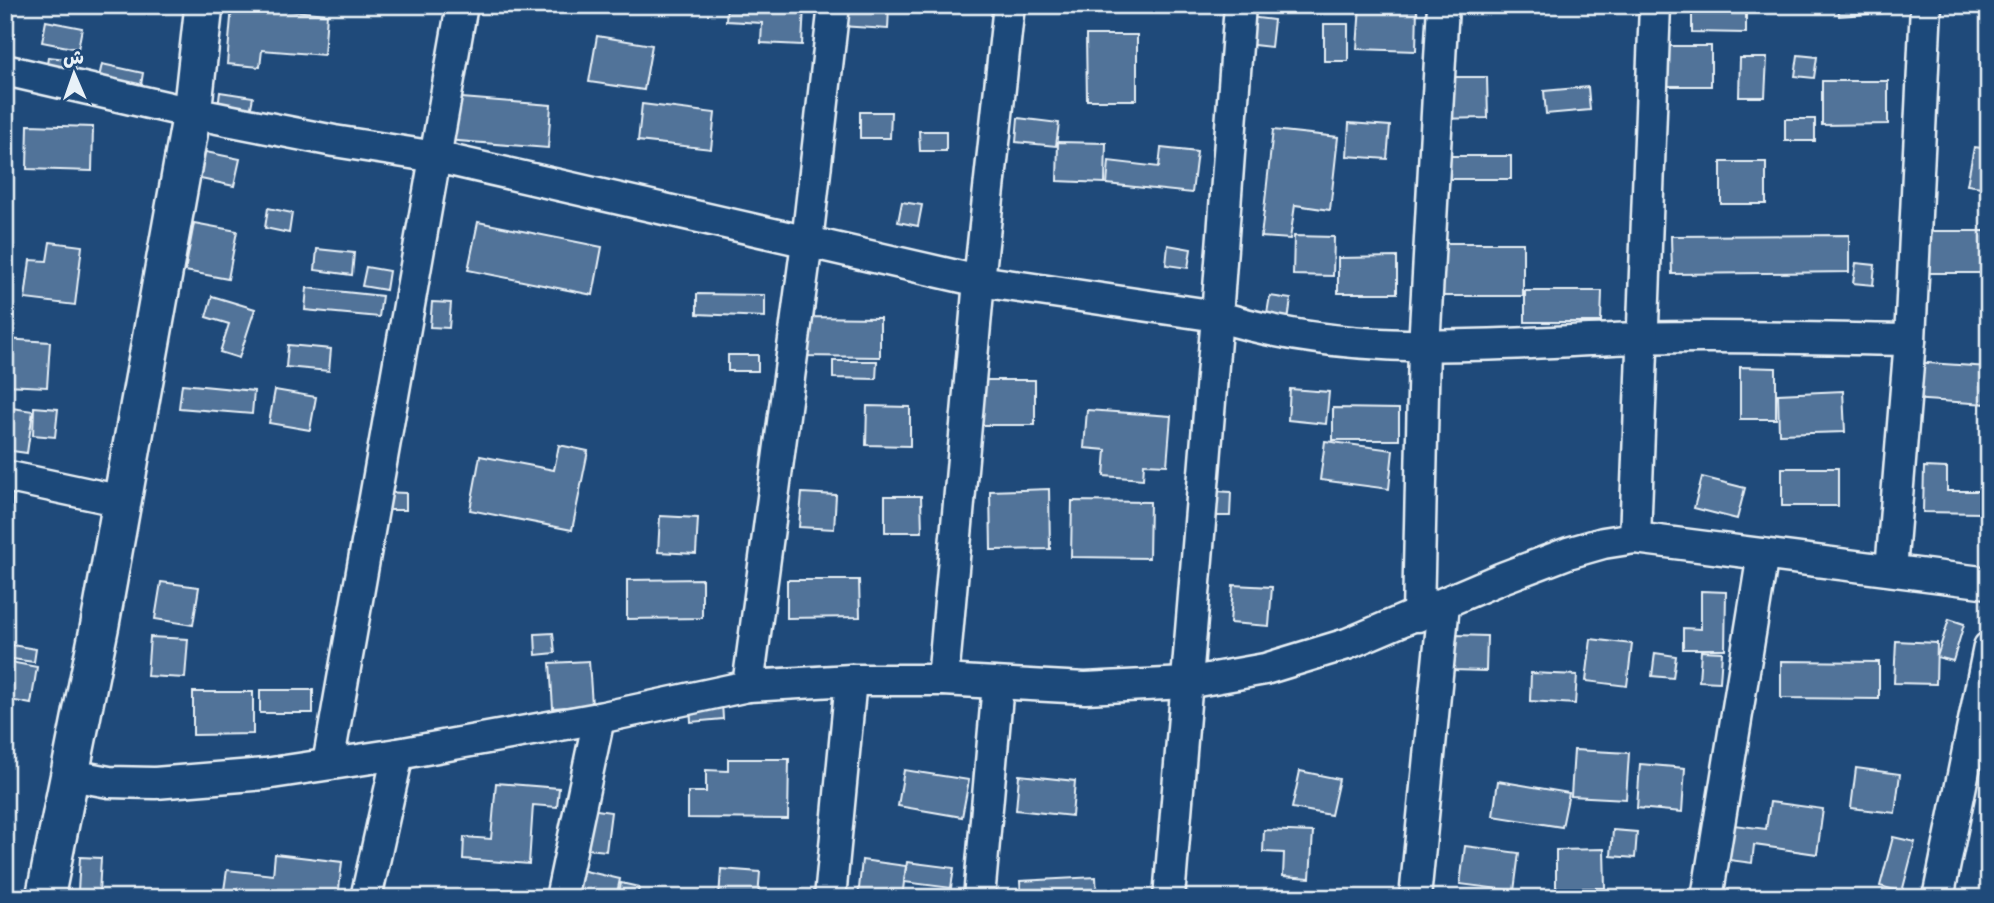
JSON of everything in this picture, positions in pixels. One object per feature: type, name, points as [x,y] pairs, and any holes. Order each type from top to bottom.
[{"type":"street","points":[[45,898],[71,775],[192,113],[204,5]]},
{"type":"street","points":[[328,764],[463,5]]},
{"type":"street","points":[[748,686],[807,242],[834,5]]},
{"type":"street","points":[[943,680],[979,281],[1009,5]]},
{"type":"street","points":[[1169,898],[1240,5]]},
{"type":"street","points":[[1415,898],[1431,610],[1424,347],[1443,5]]},
{"type":"street","points":[[1634,538],[1655,5]]},
{"type":"street","points":[[1891,570],[1910,340],[1926,5]]},
{"type":"street","points":[[5,70],[192,113],[436,158],[979,281],[1217,316],[1254,328],[1330,341],[1424,347],[1641,338],[1910,340]]},
{"type":"street","points":[[5,476],[122,501]]},
{"type":"street","points":[[71,775],[109,782],[168,782],[265,774],[398,754],[599,718],[748,686],[851,680],[943,680],[1085,688],[1186,683],[1265,669],[1348,645],[1502,578],[1568,553],[1634,538],[1989,583]]},
{"type":"street","points":[[1707,898],[1763,554]]},
{"type":"street","points":[[1938,898],[1989,647]]},
{"type":"street","points":[[830,898],[851,680]]},
{"type":"street","points":[[979,898],[998,684]]},
{"type":"street","points":[[561,898],[599,718]]},
{"type":"street","points":[[366,898],[398,754]]},
{"type":"building","points":[[727,5],[804,5],[802,45],[761,43],[762,23],[726,21]]},
{"type":"building","points":[[842,5],[889,8],[888,29],[840,26]]},
{"type":"building","points":[[1360,5],[1417,7],[1416,51],[1357,49]]},
{"type":"building","points":[[1692,5],[1746,5],[1746,33],[1692,32]]},
{"type":"building","points":[[1838,5],[1881,5],[1882,13],[1839,16]]},
{"type":"building","points":[[232,6],[327,14],[324,55],[262,50],[260,67],[227,64]]},
{"type":"building","points":[[1249,17],[1274,20],[1271,47],[1245,44]]},
{"type":"building","points":[[46,21],[82,28],[78,49],[42,42]]},
{"type":"building","points":[[1324,24],[1348,24],[1348,61],[1324,61]]},
{"type":"building","points":[[1086,35],[1137,35],[1137,100],[1087,100]]},
{"type":"building","points":[[597,36],[652,45],[644,90],[589,82]]},
{"type":"building","points":[[1663,46],[1711,46],[1711,86],[1663,86]]},
{"type":"building","points":[[1798,55],[1817,57],[1814,78],[1795,76]]},
{"type":"building","points":[[48,57],[76,60],[74,76],[46,73]]},
{"type":"building","points":[[1740,58],[1767,58],[1765,97],[1739,97]]},
{"type":"building","points":[[102,64],[143,73],[140,91],[98,82]]},
{"type":"building","points":[[1432,77],[1487,77],[1488,118],[1433,119]]},
{"type":"building","points":[[1822,81],[1888,81],[1888,124],[1822,125]]},
{"type":"building","points":[[1588,87],[1590,110],[1546,114],[1544,91]]},
{"type":"building","points":[[220,92],[253,97],[250,112],[218,107]]},
{"type":"building","points":[[449,97],[551,105],[548,148],[446,140]]},
{"type":"building","points":[[642,104],[715,113],[711,149],[638,141]]},
{"type":"building","points":[[860,112],[891,112],[890,138],[860,138]]},
{"type":"building","points":[[1018,118],[1059,123],[1056,146],[1016,142]]},
{"type":"building","points":[[1785,119],[1815,119],[1815,141],[1785,141]]},
{"type":"building","points":[[1349,123],[1390,126],[1387,159],[1347,156]]},
{"type":"building","points":[[28,125],[93,127],[92,171],[27,169]]},
{"type":"building","points":[[1273,130],[1338,137],[1330,210],[1295,205],[1290,239],[1261,237]]},
{"type":"building","points":[[919,131],[946,131],[946,151],[920,151]]},
{"type":"building","points":[[1058,142],[1106,143],[1105,183],[1057,181]]},
{"type":"building","points":[[1974,147],[1989,149],[1989,188],[1967,185]]},
{"type":"building","points":[[1161,148],[1197,152],[1192,193],[1107,184],[1109,161],[1159,167]]},
{"type":"building","points":[[201,151],[240,159],[234,186],[196,178]]},
{"type":"building","points":[[1442,156],[1511,156],[1511,179],[1442,179]]},
{"type":"building","points":[[1721,162],[1766,162],[1766,204],[1721,204]]},
{"type":"building","points":[[902,202],[922,205],[918,226],[898,222]]},
{"type":"building","points":[[268,208],[292,213],[289,233],[265,228]]},
{"type":"building","points":[[478,222],[602,247],[593,295],[468,270]]},
{"type":"building","points":[[194,223],[237,231],[228,279],[185,271]]},
{"type":"building","points":[[1924,231],[1989,231],[1989,273],[1924,273]]},
{"type":"building","points":[[1849,235],[1849,272],[1672,274],[1671,236]]},
{"type":"building","points":[[1294,236],[1334,237],[1333,276],[1293,275]]},
{"type":"building","points":[[50,242],[82,246],[75,305],[25,299],[30,260],[47,261]]},
{"type":"building","points":[[1435,243],[1523,243],[1523,296],[1434,296]]},
{"type":"building","points":[[1168,245],[1191,249],[1188,268],[1166,265]]},
{"type":"building","points":[[317,249],[354,253],[352,275],[315,270]]},
{"type":"building","points":[[1397,257],[1397,293],[1338,293],[1338,258]]},
{"type":"building","points":[[1856,263],[1875,265],[1873,285],[1853,283]]},
{"type":"building","points":[[366,267],[389,271],[386,290],[362,286]]},
{"type":"building","points":[[307,288],[382,296],[379,317],[305,310]]},
{"type":"building","points":[[1525,291],[1602,291],[1601,322],[1525,322]]},
{"type":"building","points":[[697,294],[765,295],[765,317],[697,314]]},
{"type":"building","points":[[212,296],[255,309],[239,358],[220,352],[229,324],[206,317]]},
{"type":"building","points":[[1270,296],[1291,299],[1287,328],[1265,325]]},
{"type":"building","points":[[432,302],[451,303],[449,328],[430,327]]},
{"type":"building","points":[[802,317],[880,318],[880,357],[802,356]]},
{"type":"building","points":[[5,339],[50,342],[47,387],[5,385]]},
{"type":"building","points":[[288,345],[331,349],[329,371],[286,367]]},
{"type":"building","points":[[728,355],[758,355],[758,371],[728,371]]},
{"type":"building","points":[[833,361],[877,361],[876,379],[833,378]]},
{"type":"building","points":[[1912,362],[1989,367],[1987,404],[1910,399]]},
{"type":"building","points":[[1740,367],[1776,368],[1776,419],[1740,419]]},
{"type":"building","points":[[982,380],[1035,380],[1035,425],[982,425]]},
{"type":"building","points":[[182,384],[254,391],[252,414],[179,408]]},
{"type":"building","points":[[1290,389],[1329,392],[1326,424],[1288,420]]},
{"type":"building","points":[[275,390],[316,397],[310,430],[269,423]]},
{"type":"building","points":[[1843,391],[1845,432],[1779,434],[1778,394]]},
{"type":"building","points":[[867,406],[910,407],[910,446],[866,445]]},
{"type":"building","points":[[5,407],[33,411],[27,453],[5,450]]},
{"type":"building","points":[[34,407],[58,409],[55,437],[33,435]]},
{"type":"building","points":[[1333,408],[1399,409],[1399,440],[1333,440]]},
{"type":"building","points":[[1087,410],[1171,416],[1167,465],[1144,464],[1143,479],[1104,476],[1106,450],[1084,448]]},
{"type":"building","points":[[1325,441],[1393,450],[1389,489],[1320,480]]},
{"type":"building","points":[[559,445],[588,451],[572,530],[470,510],[480,456],[554,470]]},
{"type":"building","points":[[1924,467],[1947,468],[1947,491],[1982,491],[1981,513],[1923,512]]},
{"type":"building","points":[[1782,468],[1838,468],[1838,506],[1782,506]]},
{"type":"building","points":[[1702,477],[1745,488],[1737,519],[1694,508]]},
{"type":"building","points":[[5,479],[15,480],[11,519],[5,519]]},
{"type":"building","points":[[1049,489],[1050,549],[991,550],[990,491]]},
{"type":"building","points":[[1214,491],[1231,492],[1230,516],[1213,516]]},
{"type":"building","points":[[381,492],[406,493],[406,510],[381,510]]},
{"type":"building","points":[[802,493],[836,495],[834,529],[799,527]]},
{"type":"building","points":[[885,496],[921,496],[922,532],[885,532]]},
{"type":"building","points":[[1072,501],[1150,502],[1149,558],[1071,557]]},
{"type":"building","points":[[660,516],[698,518],[696,554],[658,552]]},
{"type":"building","points":[[702,579],[702,618],[627,619],[627,580]]},
{"type":"building","points":[[787,580],[859,580],[860,617],[787,618]]},
{"type":"building","points":[[161,582],[199,587],[193,625],[155,619]]},
{"type":"building","points":[[1233,585],[1272,587],[1269,626],[1230,623]]},
{"type":"building","points":[[1701,591],[1726,592],[1725,649],[1683,649],[1683,628],[1701,629]]},
{"type":"building","points":[[1949,619],[1964,624],[1953,661],[1937,657]]},
{"type":"building","points":[[553,633],[555,653],[536,655],[535,634]]},
{"type":"building","points":[[1455,635],[1487,636],[1486,671],[1453,670]]},
{"type":"building","points":[[150,637],[188,639],[185,678],[147,676]]},
{"type":"building","points":[[1591,639],[1632,644],[1627,686],[1586,681]]},
{"type":"building","points":[[1896,641],[1937,643],[1936,684],[1894,683]]},
{"type":"building","points":[[6,644],[36,649],[34,662],[5,658]]},
{"type":"building","points":[[1701,651],[1722,652],[1720,682],[1699,681]]},
{"type":"building","points":[[1655,653],[1676,656],[1673,678],[1652,676]]},
{"type":"building","points":[[5,661],[37,667],[31,704],[5,699]]},
{"type":"building","points":[[589,661],[592,705],[553,708],[550,663]]},
{"type":"building","points":[[1781,661],[1879,662],[1879,699],[1781,698]]},
{"type":"building","points":[[1531,673],[1577,675],[1575,704],[1530,701]]},
{"type":"building","points":[[260,690],[313,690],[313,713],[260,713]]},
{"type":"building","points":[[193,692],[253,692],[253,734],[193,735]]},
{"type":"building","points":[[722,702],[723,719],[691,722],[690,704]]},
{"type":"building","points":[[1574,750],[1629,753],[1626,799],[1571,796]]},
{"type":"building","points":[[728,759],[789,759],[788,819],[688,818],[688,792],[706,792],[706,770],[728,771]]},
{"type":"building","points":[[1640,764],[1685,768],[1682,812],[1637,808]]},
{"type":"building","points":[[1856,768],[1900,774],[1895,813],[1851,808]]},
{"type":"building","points":[[904,770],[969,780],[962,817],[898,806]]},
{"type":"building","points":[[1300,771],[1339,779],[1331,815],[1292,808]]},
{"type":"building","points":[[1019,775],[1075,781],[1072,816],[1016,810]]},
{"type":"building","points":[[1498,781],[1569,793],[1562,827],[1493,816]]},
{"type":"building","points":[[496,783],[559,788],[557,807],[533,805],[529,864],[463,859],[464,837],[491,839]]},
{"type":"building","points":[[1770,802],[1823,809],[1817,854],[1754,845],[1752,863],[1729,860],[1734,825],[1766,829]]},
{"type":"building","points":[[583,808],[611,812],[606,851],[578,848]]},
{"type":"building","points":[[1264,830],[1313,832],[1310,878],[1283,876],[1284,853],[1263,852]]},
{"type":"building","points":[[1613,830],[1637,832],[1635,858],[1611,856]]},
{"type":"building","points":[[1893,837],[1915,842],[1902,892],[1880,886]]},
{"type":"building","points":[[1465,846],[1519,853],[1514,891],[1460,884]]},
{"type":"building","points":[[1604,849],[1605,888],[1556,888],[1556,850]]},
{"type":"building","points":[[275,854],[342,862],[338,898],[289,898],[224,890],[227,870],[273,875]]},
{"type":"building","points":[[80,857],[101,858],[99,893],[78,891]]},
{"type":"building","points":[[862,860],[906,866],[902,898],[858,898]]},
{"type":"building","points":[[907,862],[954,868],[951,888],[904,882]]},
{"type":"building","points":[[572,868],[620,879],[616,898],[565,898]]},
{"type":"building","points":[[721,869],[760,872],[758,898],[719,898]]},
{"type":"building","points":[[1096,877],[1097,898],[1021,898],[1020,881]]},
{"type":"building","points":[[621,883],[639,887],[637,898],[618,898]]}]
